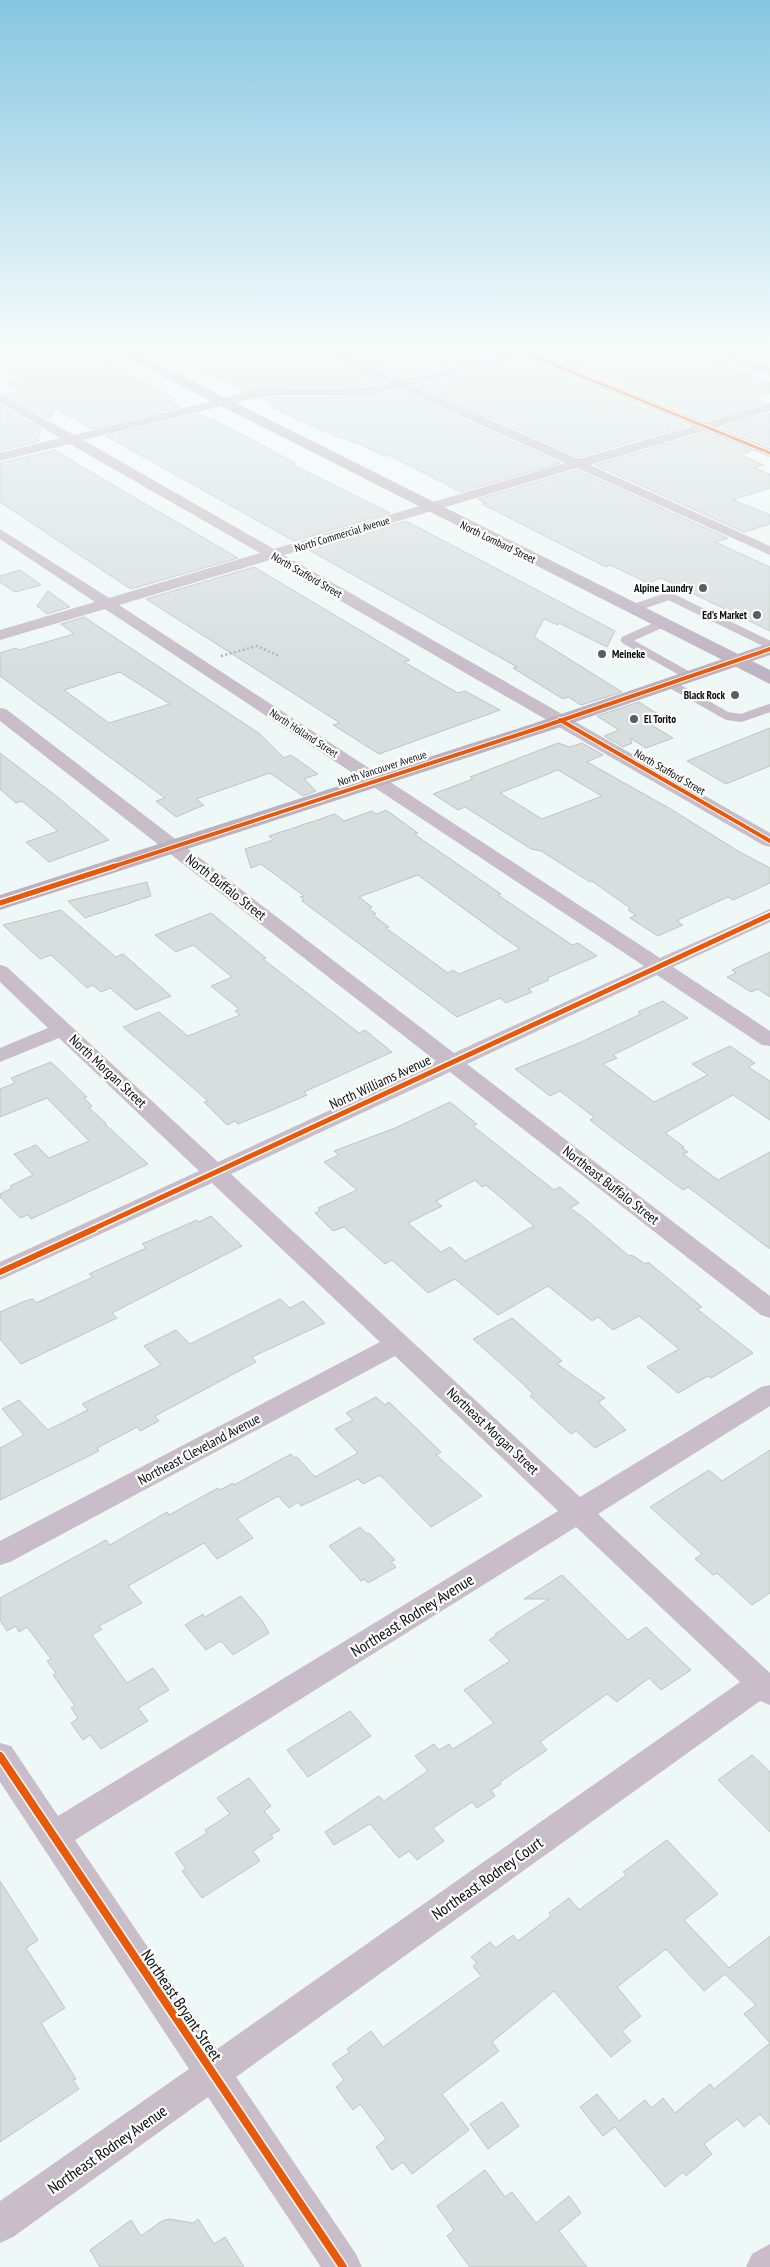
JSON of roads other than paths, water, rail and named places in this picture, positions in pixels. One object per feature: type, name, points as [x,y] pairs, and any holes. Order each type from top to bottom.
[{"type":"main road","name":"North Lombard Street","points":[[328,457],[770,678]]},
{"type":"street","name":"North Stafford Street","points":[[103,457],[770,841]]},
{"type":"street","points":[[561,457],[770,551]]},
{"type":"street","name":"North Commercial Avenue","points":[[0,635],[601,457]]},
{"type":"street","name":"North Holland Street","points":[[0,533],[770,1040]]},
{"type":"street","name":"North Vancouver Avenue","points":[[0,903],[670,684],[770,649]]},
{"type":"street","name":"North Buffalo Street","points":[[0,713],[452,1061]]},
{"type":"street","name":"North Williams Avenue","points":[[0,1272],[770,915]]},
{"type":"street","name":"North Morgan Street","points":[[0,971],[215,1172]]},
{"type":"street","points":[[0,1056],[63,1029]]},
{"type":"street","name":"Northeast Buffalo Street","points":[[452,1061],[770,1309]]},
{"type":"street","name":"Northeast Morgan Street","points":[[215,1172],[766,1688]]},
{"type":"street","name":"Northeast Cleveland Avenue","points":[[0,1554],[398,1343]]},
{"type":"street","name":"Northeast Rodney Avenue","points":[[53,1836],[770,1394]]},
{"type":"street","name":"Northeast Rodney Court","points":[[213,2073],[766,1688]]},
{"type":"street","name":"Northeast Bryant Street","points":[[0,1756],[343,2267]]},
{"type":"street","name":"Northeast Rodney Avenue","points":[[0,2224],[213,2073]]},
{"type":"street","points":[[766,2267],[770,2263]]},
{"type":"lane","points":[[631,609],[668,596],[770,645]]},
{"type":"lane","points":[[661,624],[624,640],[691,677]]},
{"type":"lane","points":[[670,684],[727,716],[741,718],[770,708]]},
{"type":"place","name":"Alpine Laundry","points":[[703,588]]},
{"type":"place","name":"Ed's Market","points":[[757,615]]},
{"type":"place","name":"Meineke","points":[[602,654]]},
{"type":"place","name":"Black Rock","points":[[735,695]]},
{"type":"place","name":"El Torito","points":[[634,719]]}]
